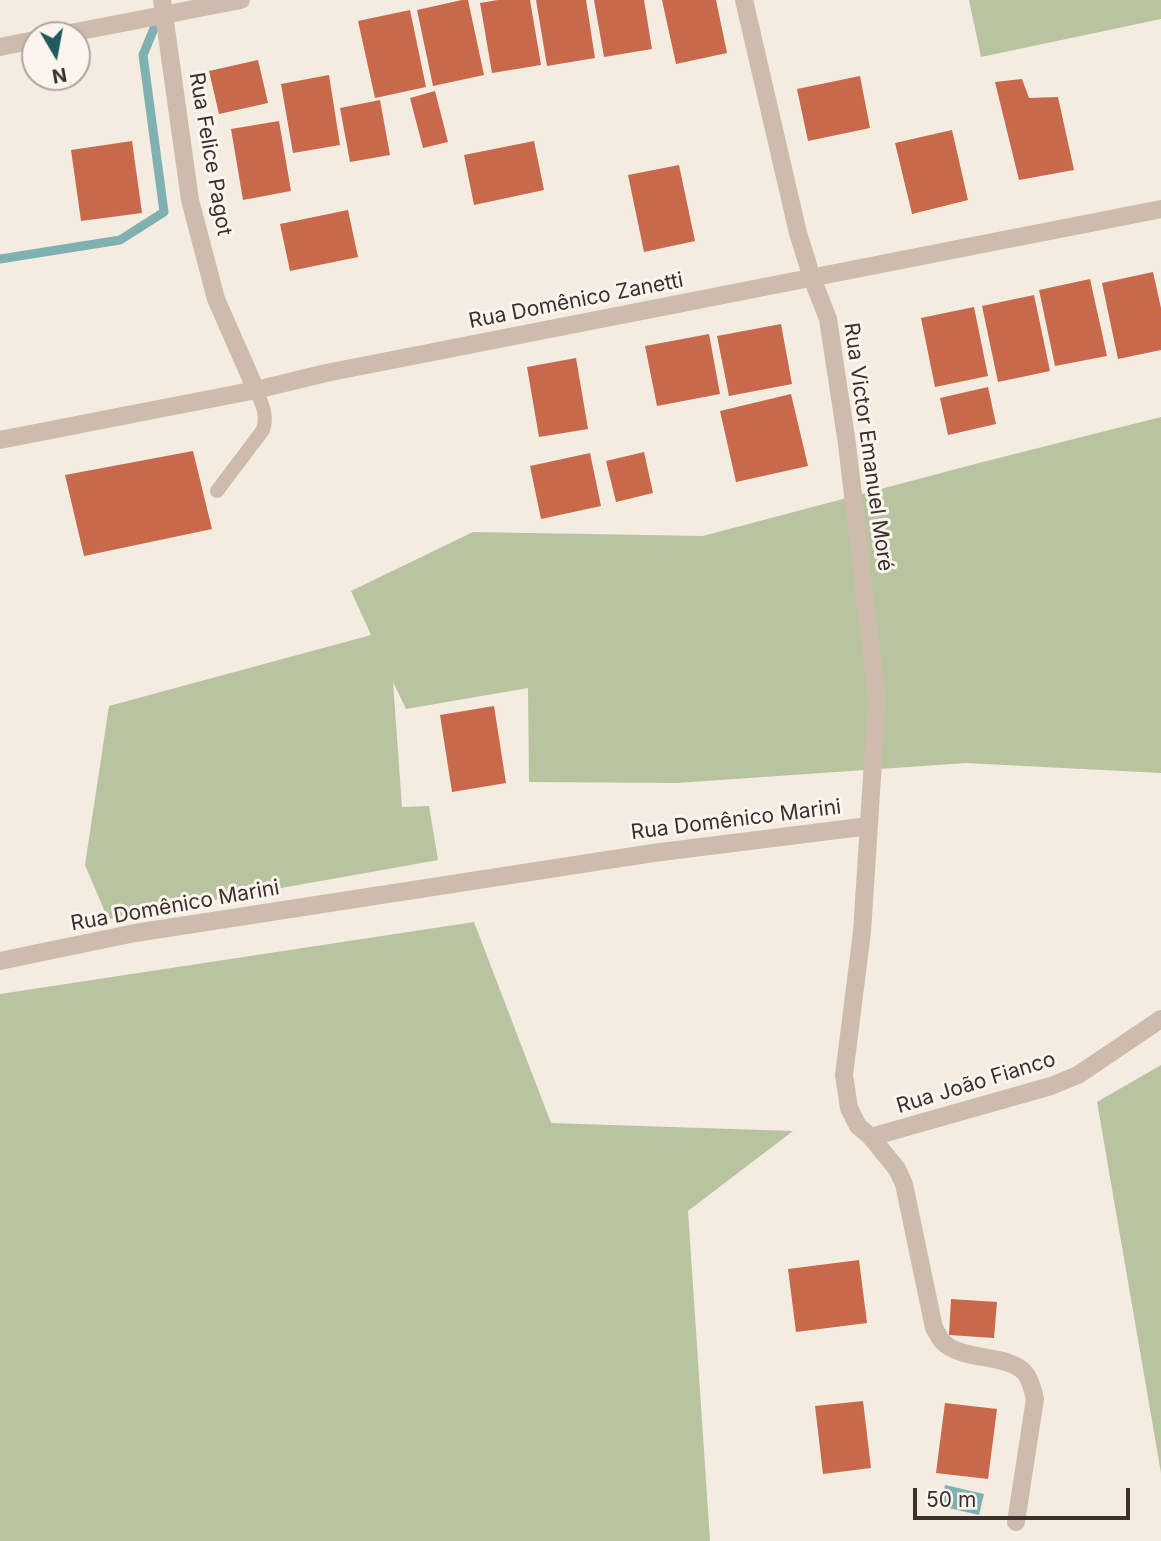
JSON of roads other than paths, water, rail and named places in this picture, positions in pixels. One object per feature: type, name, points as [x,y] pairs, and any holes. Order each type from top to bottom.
[{"type":"street","points":[[91,27],[163,7],[240,0]]},
{"type":"street","name":"Rua Victor Emanuel Moré","points":[[744,0],[798,233],[828,319],[847,444],[877,700],[869,826]]},
{"type":"street","name":"Rua Felice Pagot","points":[[163,7],[190,200],[216,299],[256,390]]},
{"type":"street","points":[[0,47],[21,43]]},
{"type":"street","name":"Rua Domênico Zanetti","points":[[0,440],[1161,209]]},
{"type":"street","name":"Rua Domênico Marini","points":[[0,961],[135,933],[653,853],[869,826],[862,932],[844,1075],[849,1108],[858,1126],[871,1137],[897,1169],[904,1184],[934,1328],[942,1341],[955,1350],[1016,1366],[1026,1374],[1032,1386],[1035,1399],[1016,1522]]},
{"type":"street","name":"Rua João Fianco","points":[[871,1137],[1078,1076],[1161,1019]]},
{"type":"lane","points":[[217,491],[263,430],[266,420],[264,408],[256,390]]},
{"type":"water","points":[[945,1485],[984,1494],[979,1515],[940,1506]]},
{"type":"waterway","points":[[0,259],[120,240],[164,212],[143,55],[160,14]]}]
